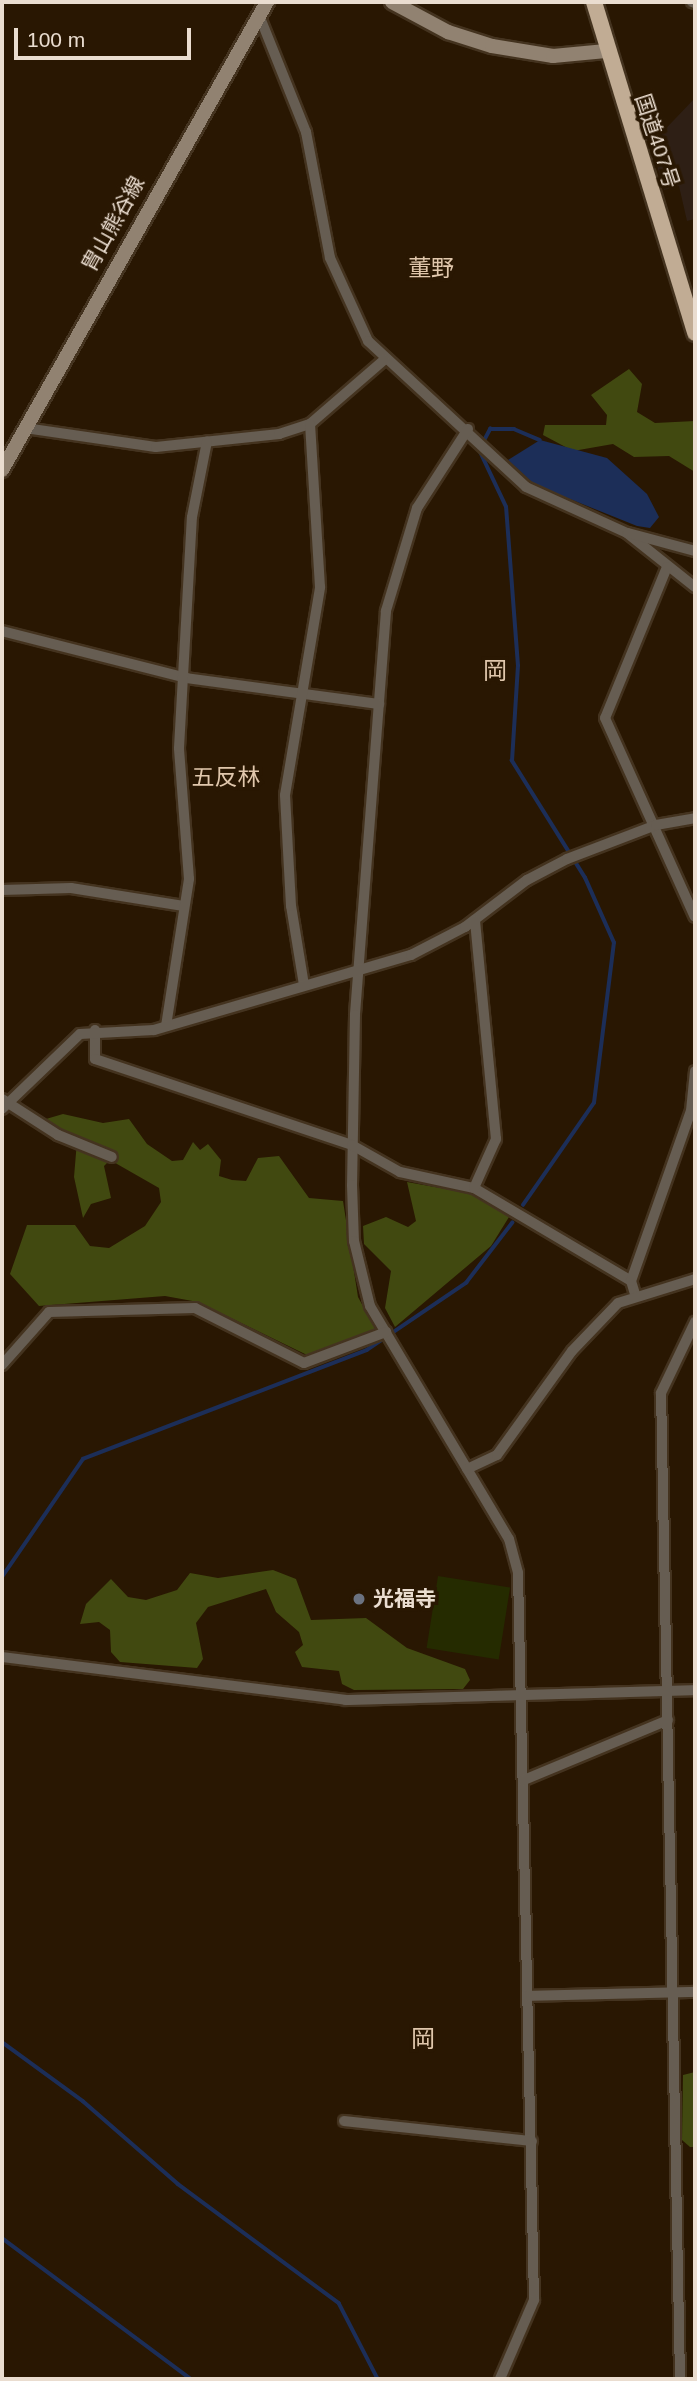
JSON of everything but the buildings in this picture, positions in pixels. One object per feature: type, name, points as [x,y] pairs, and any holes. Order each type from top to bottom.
[{"type":"highway","name":"国道407号","points":[[594,2],[606,51],[695,333]]},
{"type":"main road","name":"胄山熊谷線","points":[[2,470],[8,446],[25,428],[159,184],[261,20],[267,2]]},
{"type":"main road","points":[[392,2],[448,32],[516,51],[569,57],[606,51]]},
{"type":"street","points":[[261,20],[306,132],[320,219],[341,293],[385,359],[468,429],[544,499],[627,533],[695,551]]},
{"type":"street","points":[[25,428],[117,445],[207,441],[310,424],[385,359]]},
{"type":"street","points":[[304,985],[291,906],[285,796],[320,587],[310,424]]},
{"type":"street","points":[[468,429],[424,496],[401,548],[386,611],[362,969],[355,1015],[352,1145],[354,1241],[370,1306],[509,1539],[518,1573],[534,2300],[500,2379]]},
{"type":"street","points":[[166,1027],[184,906],[189,835],[179,748],[186,678],[192,517],[207,441]]},
{"type":"street","points":[[627,533],[695,587]]},
{"type":"street","points":[[667,567],[605,718],[656,825],[695,917]]},
{"type":"street","points":[[2,631],[186,678],[379,705]]},
{"type":"street","points":[[112,1157],[4,1104],[67,1040],[95,1030],[166,1027],[419,951],[475,920],[527,880],[656,825],[695,818]]},
{"type":"street","points":[[2,890],[71,888],[184,906]]},
{"type":"street","points":[[474,1188],[496,1139],[475,920]]},
{"type":"street","points":[[95,1030],[95,1059],[352,1145],[400,1172],[474,1188],[631,1281]]},
{"type":"street","points":[[635,1294],[631,1281],[691,1111],[695,1071]]},
{"type":"street","points":[[467,1469],[497,1455],[572,1352],[600,1319],[635,1294],[695,1279]]},
{"type":"street","points":[[2,1365],[49,1312],[195,1308],[304,1363],[386,1332]]},
{"type":"street","points":[[680,2379],[661,1392],[695,1322]]},
{"type":"street","points":[[2,1657],[345,1700],[695,1690]]},
{"type":"street","points":[[524,1780],[668,1720]]},
{"type":"street","points":[[528,1996],[695,1992]]},
{"type":"street","points":[[344,2121],[532,2141]]},
{"type":"shaded area","points":[[695,98],[695,219],[687,221],[679,186],[664,190],[651,144]]},
{"type":"green space","points":[[629,369],[642,384],[637,412],[655,423],[695,421],[695,472],[669,456],[634,457],[613,444],[573,451],[543,435],[545,425],[606,425],[607,415],[591,395]]},
{"type":"green space","points":[[63,1114],[103,1123],[129,1119],[147,1144],[172,1161],[183,1160],[193,1142],[200,1150],[208,1144],[221,1160],[219,1176],[232,1180],[246,1181],[258,1158],[279,1156],[309,1198],[343,1201],[358,1297],[376,1330],[307,1355],[198,1302],[165,1296],[39,1306],[10,1274],[27,1225],[75,1225],[90,1246],[109,1248],[145,1226],[161,1202],[159,1188],[110,1160],[104,1166],[111,1198],[91,1204],[83,1218],[74,1177],[77,1141],[46,1119]]},
{"type":"green space","points":[[407,1182],[474,1194],[509,1217],[491,1246],[395,1327],[385,1308],[391,1271],[364,1244],[363,1226],[386,1217],[408,1227],[416,1221]]},
{"type":"green space","points":[[273,1570],[296,1579],[311,1620],[366,1618],[407,1648],[465,1669],[470,1680],[463,1689],[354,1690],[342,1684],[339,1671],[302,1667],[295,1652],[303,1645],[299,1632],[276,1612],[266,1589],[208,1607],[196,1623],[203,1659],[197,1668],[120,1662],[111,1652],[110,1630],[99,1622],[80,1624],[86,1604],[111,1579],[128,1597],[146,1600],[177,1590],[190,1573],[218,1578]]},
{"type":"green space","points":[[438,1576],[510,1587],[499,1660],[427,1648]]},
{"type":"green space","points":[[695,2072],[695,2147],[690,2147],[682,2140],[683,2075]]},
{"type":"water","points":[[540,440],[607,458],[647,494],[659,517],[650,528],[637,526],[535,485],[508,460]]},
{"type":"waterway","points":[[523,1205],[594,1103],[614,943],[585,878],[512,761],[518,666],[506,507],[479,450],[490,429],[514,429],[540,440]]},
{"type":"waterway","points":[[2,1577],[83,1459],[367,1350],[466,1283],[512,1223]]},
{"type":"waterway","points":[[2,2042],[83,2101],[178,2184],[339,2303],[378,2379]]},
{"type":"waterway","points":[[2,2238],[191,2379]]},
{"type":"place","name":"光福寺","points":[[359,1599]]},
{"type":"district","name":"董野","points":[[431,268]]},
{"type":"district","name":"岡","points":[[495,671]]},
{"type":"district","name":"五反林","points":[[226,777]]},
{"type":"district","name":"岡","points":[[423,2039]]}]
